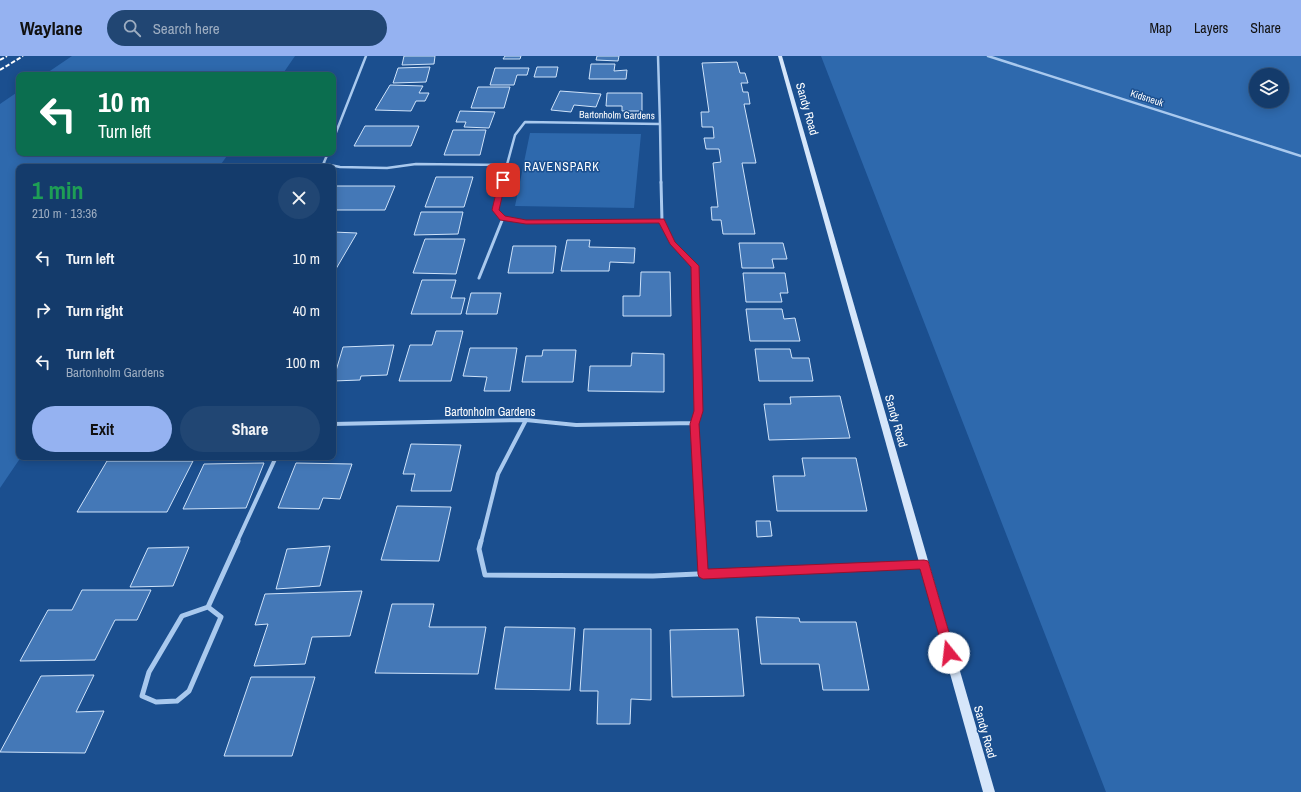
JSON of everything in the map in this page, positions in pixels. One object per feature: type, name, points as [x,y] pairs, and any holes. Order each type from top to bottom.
[{"type":"main road","name":"Sandy Road","points":[[780,56],[990,792]]},
{"type":"street","points":[[336,132],[366,56]]},
{"type":"street","name":"Bartonholm Gardens","points":[[658,56],[662,221]]},
{"type":"street","name":"Kidsneuk","points":[[988,56],[1301,156]]},
{"type":"street","name":"Bartonholm Gardens","points":[[503,218],[495,210],[515,135],[525,122],[660,124]]},
{"type":"street","points":[[325,164],[327,156]]},
{"type":"street","points":[[336,166],[387,168],[416,164],[506,165]]},
{"type":"street","points":[[479,278],[503,218],[526,222],[662,221],[672,243],[695,266],[699,411],[694,424],[703,574]]},
{"type":"street","points":[[526,420],[498,474],[479,549],[485,575],[653,576],[924,564]]},
{"type":"street","name":"Bartonholm Gardens","points":[[336,424],[526,420],[576,426],[694,424]]},
{"type":"street","points":[[208,607],[221,617],[189,691],[177,700],[156,702],[142,696],[149,672],[173,628],[182,616],[208,607],[275,460]]},
{"type":"shaded area","points":[[72,56],[295,56],[284,72],[48,72]]},
{"type":"shaded area","points":[[821,56],[1301,56],[1301,792],[1106,792]]},
{"type":"shaded area","points":[[16,93],[16,156],[227,156],[221,164],[16,164],[16,460],[19,460],[0,488],[0,104]]},
{"type":"shaded area","points":[[530,133],[641,134],[634,208],[515,206]]},
{"type":"building","points":[[404,56],[435,56],[434,64],[402,65]]},
{"type":"building","points":[[505,56],[521,56],[520,59],[503,59]]},
{"type":"building","points":[[597,56],[619,56],[618,61],[596,60]]},
{"type":"building","points":[[737,62],[740,73],[745,73],[748,83],[741,83],[743,92],[748,92],[750,104],[744,104],[756,163],[742,163],[755,234],[723,234],[721,220],[712,220],[711,207],[718,207],[713,163],[721,162],[719,149],[706,149],[704,138],[714,138],[713,127],[702,127],[701,112],[709,112],[702,63]]},
{"type":"building","points":[[591,64],[615,64],[614,71],[627,70],[626,79],[589,79]]},
{"type":"building","points":[[430,67],[426,82],[393,83],[398,68]]},
{"type":"building","points":[[537,67],[558,67],[556,77],[534,77]]},
{"type":"building","points":[[495,68],[529,68],[527,75],[517,75],[514,85],[490,85]]},
{"type":"building","points":[[390,85],[423,86],[419,93],[429,93],[425,101],[416,101],[411,111],[375,110]]},
{"type":"building","points":[[478,87],[510,87],[504,108],[471,108]]},
{"type":"building","points":[[560,91],[601,94],[596,107],[574,105],[571,112],[551,110]]},
{"type":"building","points":[[607,93],[642,93],[642,111],[622,111],[622,106],[606,106]]},
{"type":"building","points":[[460,111],[495,112],[489,128],[464,127],[466,122],[456,122]]},
{"type":"building","points":[[365,126],[419,126],[411,146],[354,146]]},
{"type":"building","points":[[453,130],[486,130],[480,155],[444,155]]},
{"type":"building","points":[[436,177],[473,177],[464,207],[425,207]]},
{"type":"building","points":[[336,186],[395,186],[385,210],[336,210]]},
{"type":"building","points":[[421,212],[463,212],[458,234],[414,235]]},
{"type":"building","points":[[336,232],[357,233],[336,269]]},
{"type":"building","points":[[425,239],[465,239],[456,274],[413,273]]},
{"type":"building","points":[[567,240],[590,240],[589,247],[635,248],[634,263],[610,262],[609,271],[561,271]]},
{"type":"building","points":[[739,243],[783,243],[787,259],[772,259],[774,268],[742,268]]},
{"type":"building","points":[[513,246],[556,246],[553,273],[508,273]]},
{"type":"building","points":[[641,272],[670,272],[671,316],[623,316],[623,296],[640,296]]},
{"type":"building","points":[[743,273],[785,273],[788,293],[780,293],[782,302],[746,302]]},
{"type":"building","points":[[422,280],[456,280],[451,298],[465,298],[461,314],[411,314]]},
{"type":"building","points":[[471,293],[501,293],[497,314],[466,314]]},
{"type":"building","points":[[746,309],[782,309],[784,319],[795,318],[800,341],[750,341]]},
{"type":"building","points":[[436,331],[463,331],[451,381],[399,381],[410,345],[432,345]]},
{"type":"building","points":[[394,345],[387,375],[361,376],[360,380],[336,381],[336,371],[343,347]]},
{"type":"building","points":[[470,348],[517,348],[510,391],[484,391],[487,377],[463,376]]},
{"type":"building","points":[[755,349],[790,349],[792,358],[809,358],[813,381],[759,381]]},
{"type":"building","points":[[543,350],[576,350],[573,382],[522,382],[526,356],[542,356]]},
{"type":"building","points":[[632,353],[664,354],[664,392],[588,391],[590,366],[631,366]]},
{"type":"building","points":[[840,396],[850,438],[769,440],[764,404],[791,404],[790,397]]},
{"type":"building","points":[[411,444],[461,445],[451,491],[411,491],[415,474],[403,474]]},
{"type":"building","points":[[802,458],[856,458],[867,511],[777,511],[773,476],[805,476]]},
{"type":"building","points":[[107,461],[193,461],[167,512],[77,512]]},
{"type":"building","points":[[264,463],[246,508],[183,509],[204,464]]},
{"type":"building","points":[[296,463],[352,464],[340,499],[323,498],[319,509],[278,508]]},
{"type":"building","points":[[397,506],[451,507],[439,561],[381,560]]},
{"type":"building","points":[[756,521],[770,521],[772,536],[757,537]]},
{"type":"building","points":[[330,546],[320,586],[276,589],[287,549]]},
{"type":"building","points":[[189,547],[173,586],[130,587],[148,548]]},
{"type":"building","points":[[82,590],[151,590],[137,620],[115,620],[95,660],[20,661],[48,610],[72,610]]},
{"type":"building","points":[[362,591],[350,636],[312,637],[305,664],[254,666],[268,624],[255,625],[265,594]]},
{"type":"building","points":[[392,604],[434,604],[429,627],[486,627],[478,674],[375,673]]},
{"type":"building","points":[[756,617],[799,618],[800,622],[856,622],[869,690],[823,690],[819,664],[761,664]]},
{"type":"building","points":[[505,627],[575,628],[570,690],[495,689]]},
{"type":"building","points":[[584,629],[651,629],[651,700],[631,699],[630,724],[597,724],[598,691],[580,691]]},
{"type":"building","points":[[738,629],[744,696],[672,697],[670,630]]},
{"type":"building","points":[[94,675],[76,712],[104,711],[85,753],[0,752],[41,676]]},
{"type":"building","points":[[251,677],[315,677],[292,756],[224,756]]},
{"type":"railway","points":[[0,60],[7,56]]},
{"type":"railway","points":[[0,70],[23,56]]},
{"type":"district","name":"RAVENSPARK","points":[[562,167]]},
{"type":"route","points":[[503,180],[495,210],[503,218],[526,222],[662,221],[672,243],[695,266],[699,411],[694,424],[703,574],[924,564],[949,653]]}]
